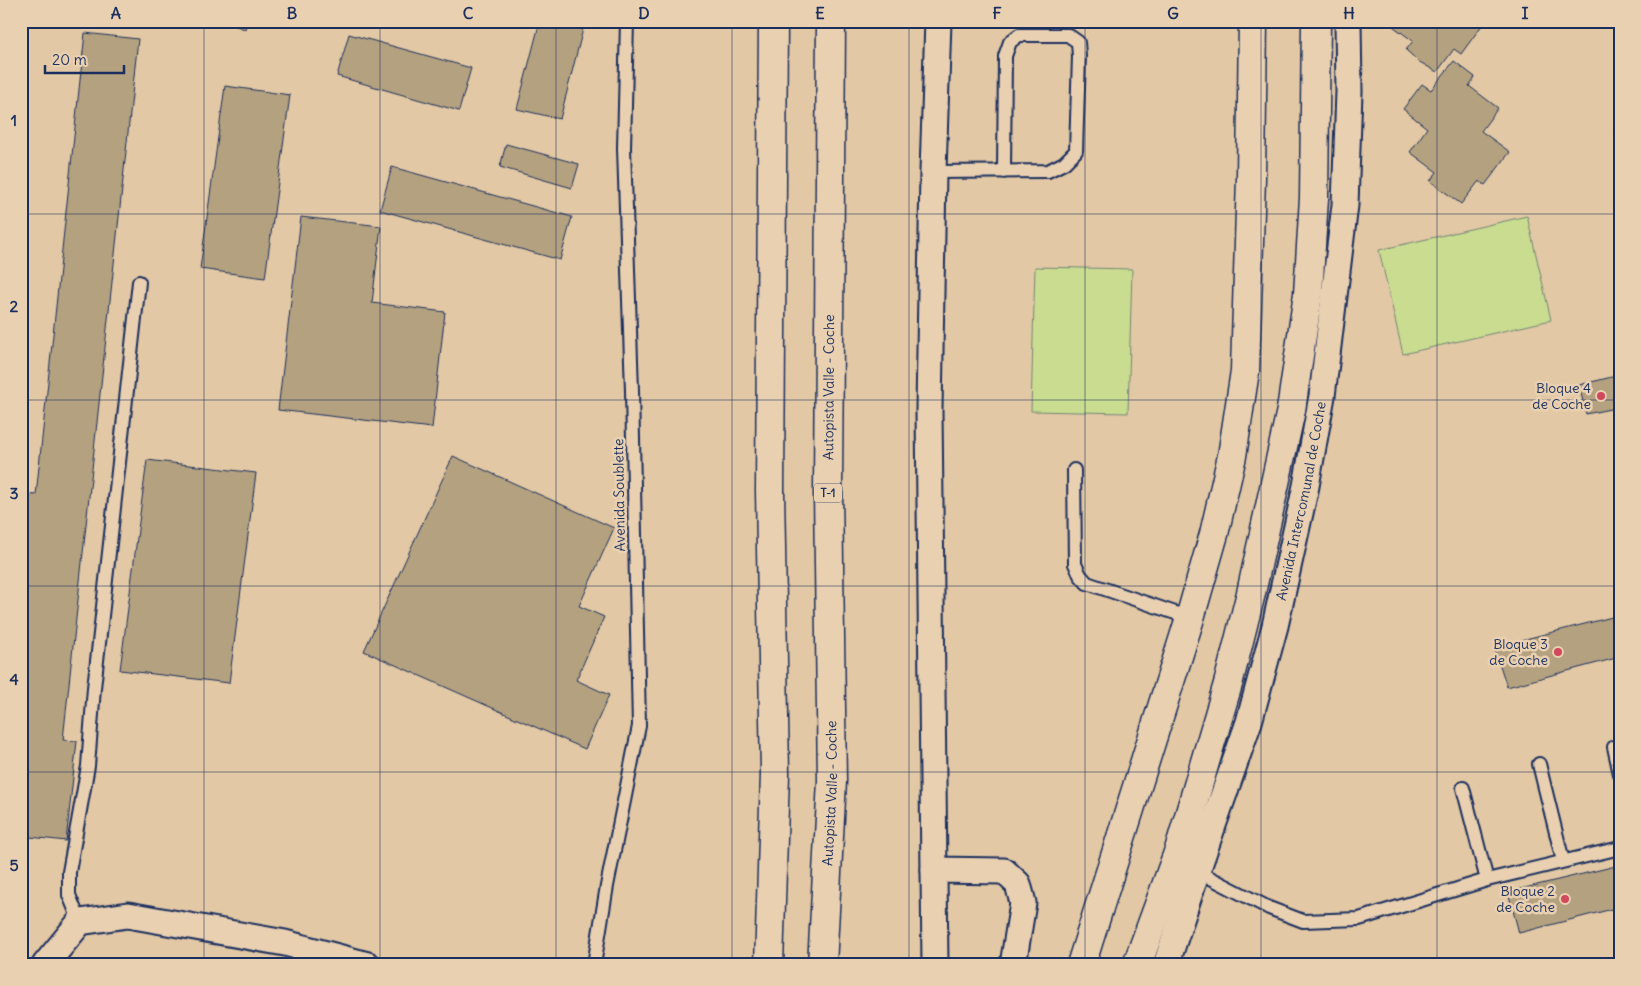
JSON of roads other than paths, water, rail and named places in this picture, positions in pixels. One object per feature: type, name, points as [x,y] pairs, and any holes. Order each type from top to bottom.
[{"type":"main road","points":[[769,965],[775,774],[770,491],[773,21]]},
{"type":"main road","name":"Autopista Valle - Coche","points":[[822,965],[832,781],[828,492],[831,21]]},
{"type":"main road","points":[[1081,965],[1190,618],[1214,534],[1232,456],[1245,371],[1252,178],[1253,21]]},
{"type":"main road","name":"Avenida Intercomunal de Coche","points":[[1137,965],[1179,850],[1228,684],[1251,593],[1291,410],[1308,294],[1314,198],[1316,21]]},
{"type":"street","points":[[935,965],[929,411],[933,172],[938,21]]},
{"type":"street","name":"Avenida Intercomunal de Coche","points":[[1168,964],[1197,871],[1249,722],[1275,626],[1306,486],[1322,396],[1345,205],[1349,92],[1348,21]]},
{"type":"street","points":[[934,870],[1004,871],[1018,884],[1023,903],[1013,965]]},
{"type":"street","points":[[45,965],[80,922],[128,915],[285,943],[368,965]]},
{"type":"lane","name":"Avenida Soublette","points":[[594,965],[606,886],[639,726],[632,391],[624,148],[627,21]]},
{"type":"lane","points":[[933,172],[1004,172],[1048,171],[1064,163],[1076,151],[1079,56],[1078,42],[1068,35],[1019,35],[1010,42],[1005,56],[1004,172]]},
{"type":"lane","points":[[80,922],[69,895],[69,872],[88,766],[95,678],[139,282]]},
{"type":"lane","points":[[1074,470],[1075,564],[1080,576],[1088,583],[1190,618]]},
{"type":"lane","points":[[1614,747],[1620,774]]},
{"type":"lane","points":[[1539,764],[1564,861]]},
{"type":"lane","points":[[1463,788],[1487,880]]},
{"type":"lane","points":[[1197,871],[1269,908],[1303,921],[1359,919],[1487,880],[1620,848]]},
{"type":"place","name":"Bloque 4 de Coche","points":[[1601,396]]},
{"type":"place","name":"Bloque 3 de Coche","points":[[1558,652]]},
{"type":"place","name":"Bloque 2 de Coche","points":[[1565,899]]}]
